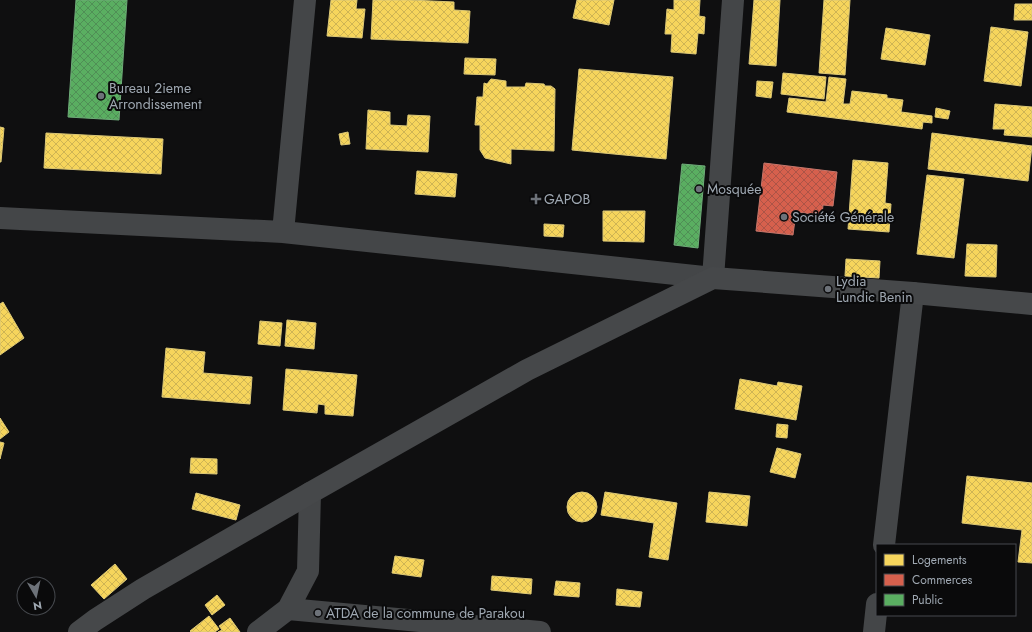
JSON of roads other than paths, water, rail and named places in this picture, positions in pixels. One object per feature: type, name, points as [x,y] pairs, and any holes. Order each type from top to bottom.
[{"type":"main road","points":[[79,632],[143,589],[310,492],[527,370],[713,278],[913,293],[1032,304]]},
{"type":"street","points":[[283,232],[305,0]]},
{"type":"street","points":[[0,218],[283,232],[713,278],[733,0]]},
{"type":"street","points":[[884,544],[913,293]]},
{"type":"street","points":[[258,632],[288,609],[308,571],[310,492]]},
{"type":"street","points":[[288,609],[540,632]]},
{"type":"street","points":[[874,632],[876,613]]},
{"type":"place","name":"Bureau 2ieme Arrondissement","points":[[101,96]]},
{"type":"place","name":"Mosquée","points":[[699,189]]},
{"type":"place","name":"GAPOB","points":[[536,199]]},
{"type":"place","name":"Société Générale","points":[[784,217]]},
{"type":"place","name":"Lydia Lundic Benin","points":[[828,289]]},
{"type":"place","name":"ATDA de la commune de Parakou","points":[[318,613]]}]
